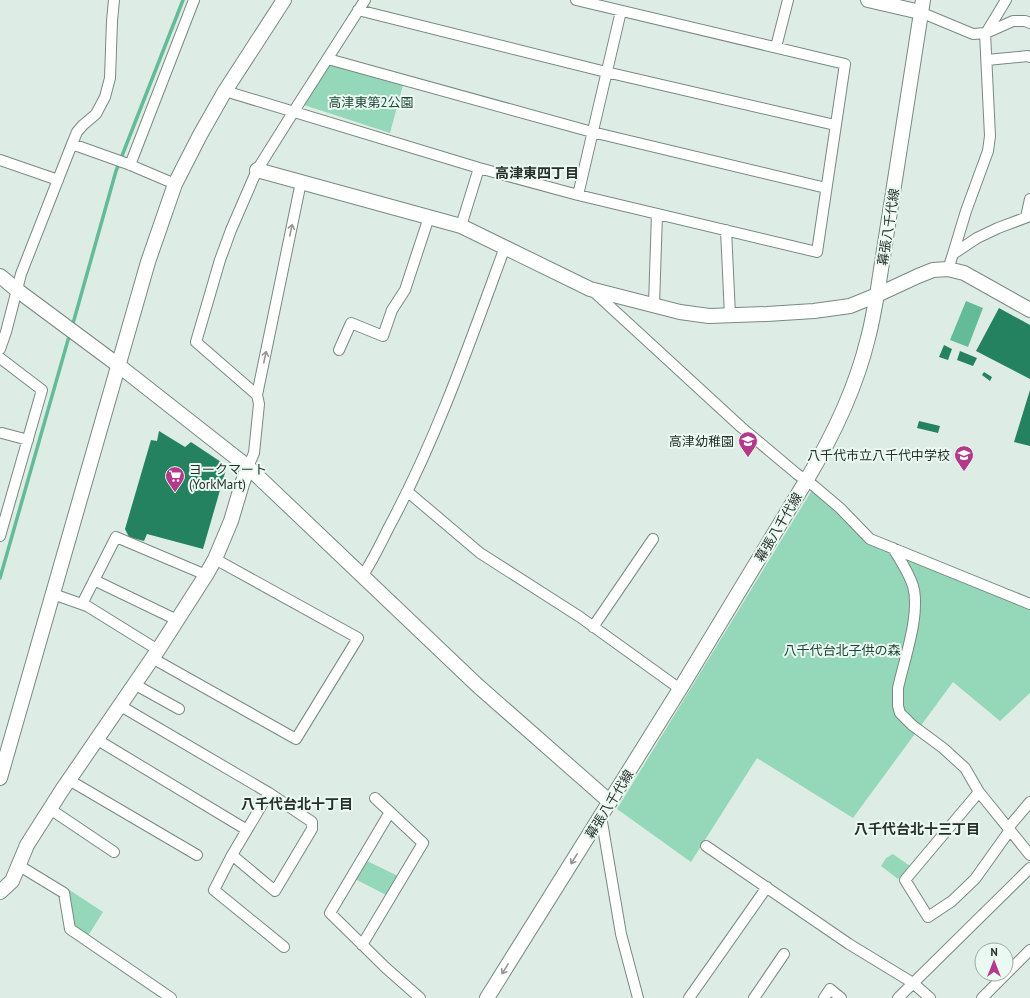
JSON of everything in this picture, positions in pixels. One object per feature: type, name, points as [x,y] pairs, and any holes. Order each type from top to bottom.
[{"type":"street","points":[[0,349],[21,274],[77,132],[83,124],[96,114],[105,97],[110,78],[114,0]]},
{"type":"street","points":[[128,164],[194,0]]},
{"type":"street","points":[[0,778],[148,262],[175,184],[225,91],[284,0]]},
{"type":"street","points":[[257,395],[196,342],[220,260],[231,230],[257,170],[365,0]]},
{"type":"street","points":[[225,91],[479,168],[578,195],[817,252],[845,64],[576,0]]},
{"type":"street","points":[[776,47],[788,0]]},
{"type":"street","points":[[868,0],[921,6],[973,34],[986,33],[1013,21],[1026,21],[1030,23]]},
{"type":"street","points":[[948,269],[966,211],[988,151],[990,136],[986,33],[1006,0]]},
{"type":"street","name":"幕張八千代線","points":[[487,998],[680,689],[824,451],[842,414],[868,338],[877,295],[921,6]]},
{"type":"street","points":[[358,10],[606,72],[836,125]]},
{"type":"street","points":[[578,195],[621,11]]},
{"type":"street","points":[[987,60],[1028,56],[1030,58]]},
{"type":"street","points":[[328,58],[592,132],[826,188]]},
{"type":"street","points":[[72,144],[128,164],[175,184]]},
{"type":"street","points":[[0,160],[58,180]]},
{"type":"street","points":[[461,226],[479,168]]},
{"type":"street","points":[[257,170],[461,226],[590,288],[680,312],[709,316],[814,311],[850,306],[933,270],[948,269],[964,273],[1030,310]]},
{"type":"street","points":[[0,892],[12,881],[27,845],[68,780],[155,654],[215,559],[231,521],[242,484],[254,453],[259,404],[257,395],[301,182]]},
{"type":"street","points":[[953,254],[977,238],[998,228],[1028,217],[1030,198]]},
{"type":"street","points":[[654,305],[657,214]]},
{"type":"street","points":[[339,350],[351,323],[383,336],[392,310],[405,290],[429,217]]},
{"type":"street","points":[[726,230],[730,315]]},
{"type":"street","points":[[363,575],[408,492],[449,396],[505,248]]},
{"type":"street","points":[[0,276],[64,326],[118,365],[248,467],[477,685],[610,802]]},
{"type":"street","points":[[590,288],[741,427],[840,508],[870,539],[1030,604]]},
{"type":"street","points":[[0,358],[42,390],[0,536]]},
{"type":"street","points":[[2,433],[28,440]]},
{"type":"street","points":[[408,492],[480,553],[593,627],[680,689]]},
{"type":"street","points":[[82,604],[116,537],[206,575]]},
{"type":"street","points":[[593,627],[653,539]]},
{"type":"street","points":[[893,548],[910,578],[915,595],[914,620],[898,688],[898,710],[912,724],[943,748],[965,768],[980,792],[1030,855]]},
{"type":"street","points":[[53,594],[87,606],[155,654],[296,739],[358,638],[215,559]]},
{"type":"street","points":[[94,580],[177,620]]},
{"type":"street","points":[[134,684],[179,709]]},
{"type":"street","points":[[119,705],[269,794],[312,822],[312,828],[275,891],[232,855]]},
{"type":"street","points":[[96,739],[247,830]]},
{"type":"street","points":[[68,780],[197,855]]},
{"type":"street","points":[[980,792],[905,880],[928,917],[952,902],[975,879],[1009,829],[1030,802]]},
{"type":"street","points":[[269,794],[232,855],[214,890],[284,948]]},
{"type":"street","points":[[362,945],[423,843],[375,798]]},
{"type":"street","points":[[50,809],[114,852]]},
{"type":"street","points":[[390,812],[330,913],[362,945],[420,998]]},
{"type":"street","points":[[601,816],[621,934],[638,998]]},
{"type":"street","points":[[706,846],[849,944],[913,983],[930,998]]},
{"type":"street","points":[[18,865],[64,893],[70,929],[171,998]]},
{"type":"street","points":[[898,998],[1030,868]]},
{"type":"street","points":[[689,998],[767,887]]},
{"type":"street","points":[[1014,966],[1030,950]]},
{"type":"street","points":[[754,998],[784,954]]},
{"type":"street","points":[[982,998],[998,982]]},
{"type":"street","points":[[824,998],[830,989],[841,998]]},
{"type":"green space","name":"高津東第2公園","points":[[330,65],[403,85],[390,133],[304,105]]},
{"type":"green space","name":"八千代台北子供の森","points":[[812,490],[837,511],[869,543],[1030,609],[1030,693],[1000,721],[953,682],[853,818],[757,758],[691,862],[617,809]]},
{"type":"green space","points":[[893,854],[910,866],[898,879],[881,866],[886,858]]},
{"type":"green space","points":[[365,860],[398,876],[388,896],[355,879]]},
{"type":"green space","points":[[68,889],[103,912],[88,936],[74,926]]},
{"type":"shaded area","points":[[966,301],[983,308],[968,347],[950,340]]},
{"type":"building","points":[[999,308],[1030,325],[1030,379],[976,351]]},
{"type":"building","points":[[944,345],[952,349],[948,360],[939,357]]},
{"type":"building","points":[[960,351],[977,358],[973,366],[957,360]]},
{"type":"building","points":[[984,372],[992,377],[990,381],[982,375]]},
{"type":"building","points":[[1030,390],[1030,446],[1014,442]]},
{"type":"building","points":[[919,421],[940,426],[938,433],[917,428]]},
{"type":"building","points":[[159,431],[185,447],[191,442],[227,466],[203,549],[147,534],[144,541],[129,537],[125,529],[151,440],[157,441]]},
{"type":"waterway","points":[[72,327],[116,171],[183,0]]},
{"type":"waterway","points":[[0,578],[70,333]]},
{"type":"place","name":"高津幼稚園","points":[[748,458]]},
{"type":"place","name":"八千代市立八千代中学校","points":[[964,472]]},
{"type":"place","name":"ヨークマート (YorkMart)","points":[[175,493]]},
{"type":"district","name":"高津東四丁目","points":[[537,173]]},
{"type":"district","name":"八千代台北十丁目","points":[[297,804]]},
{"type":"district","name":"八千代台北十三丁目","points":[[917,829]]}]
